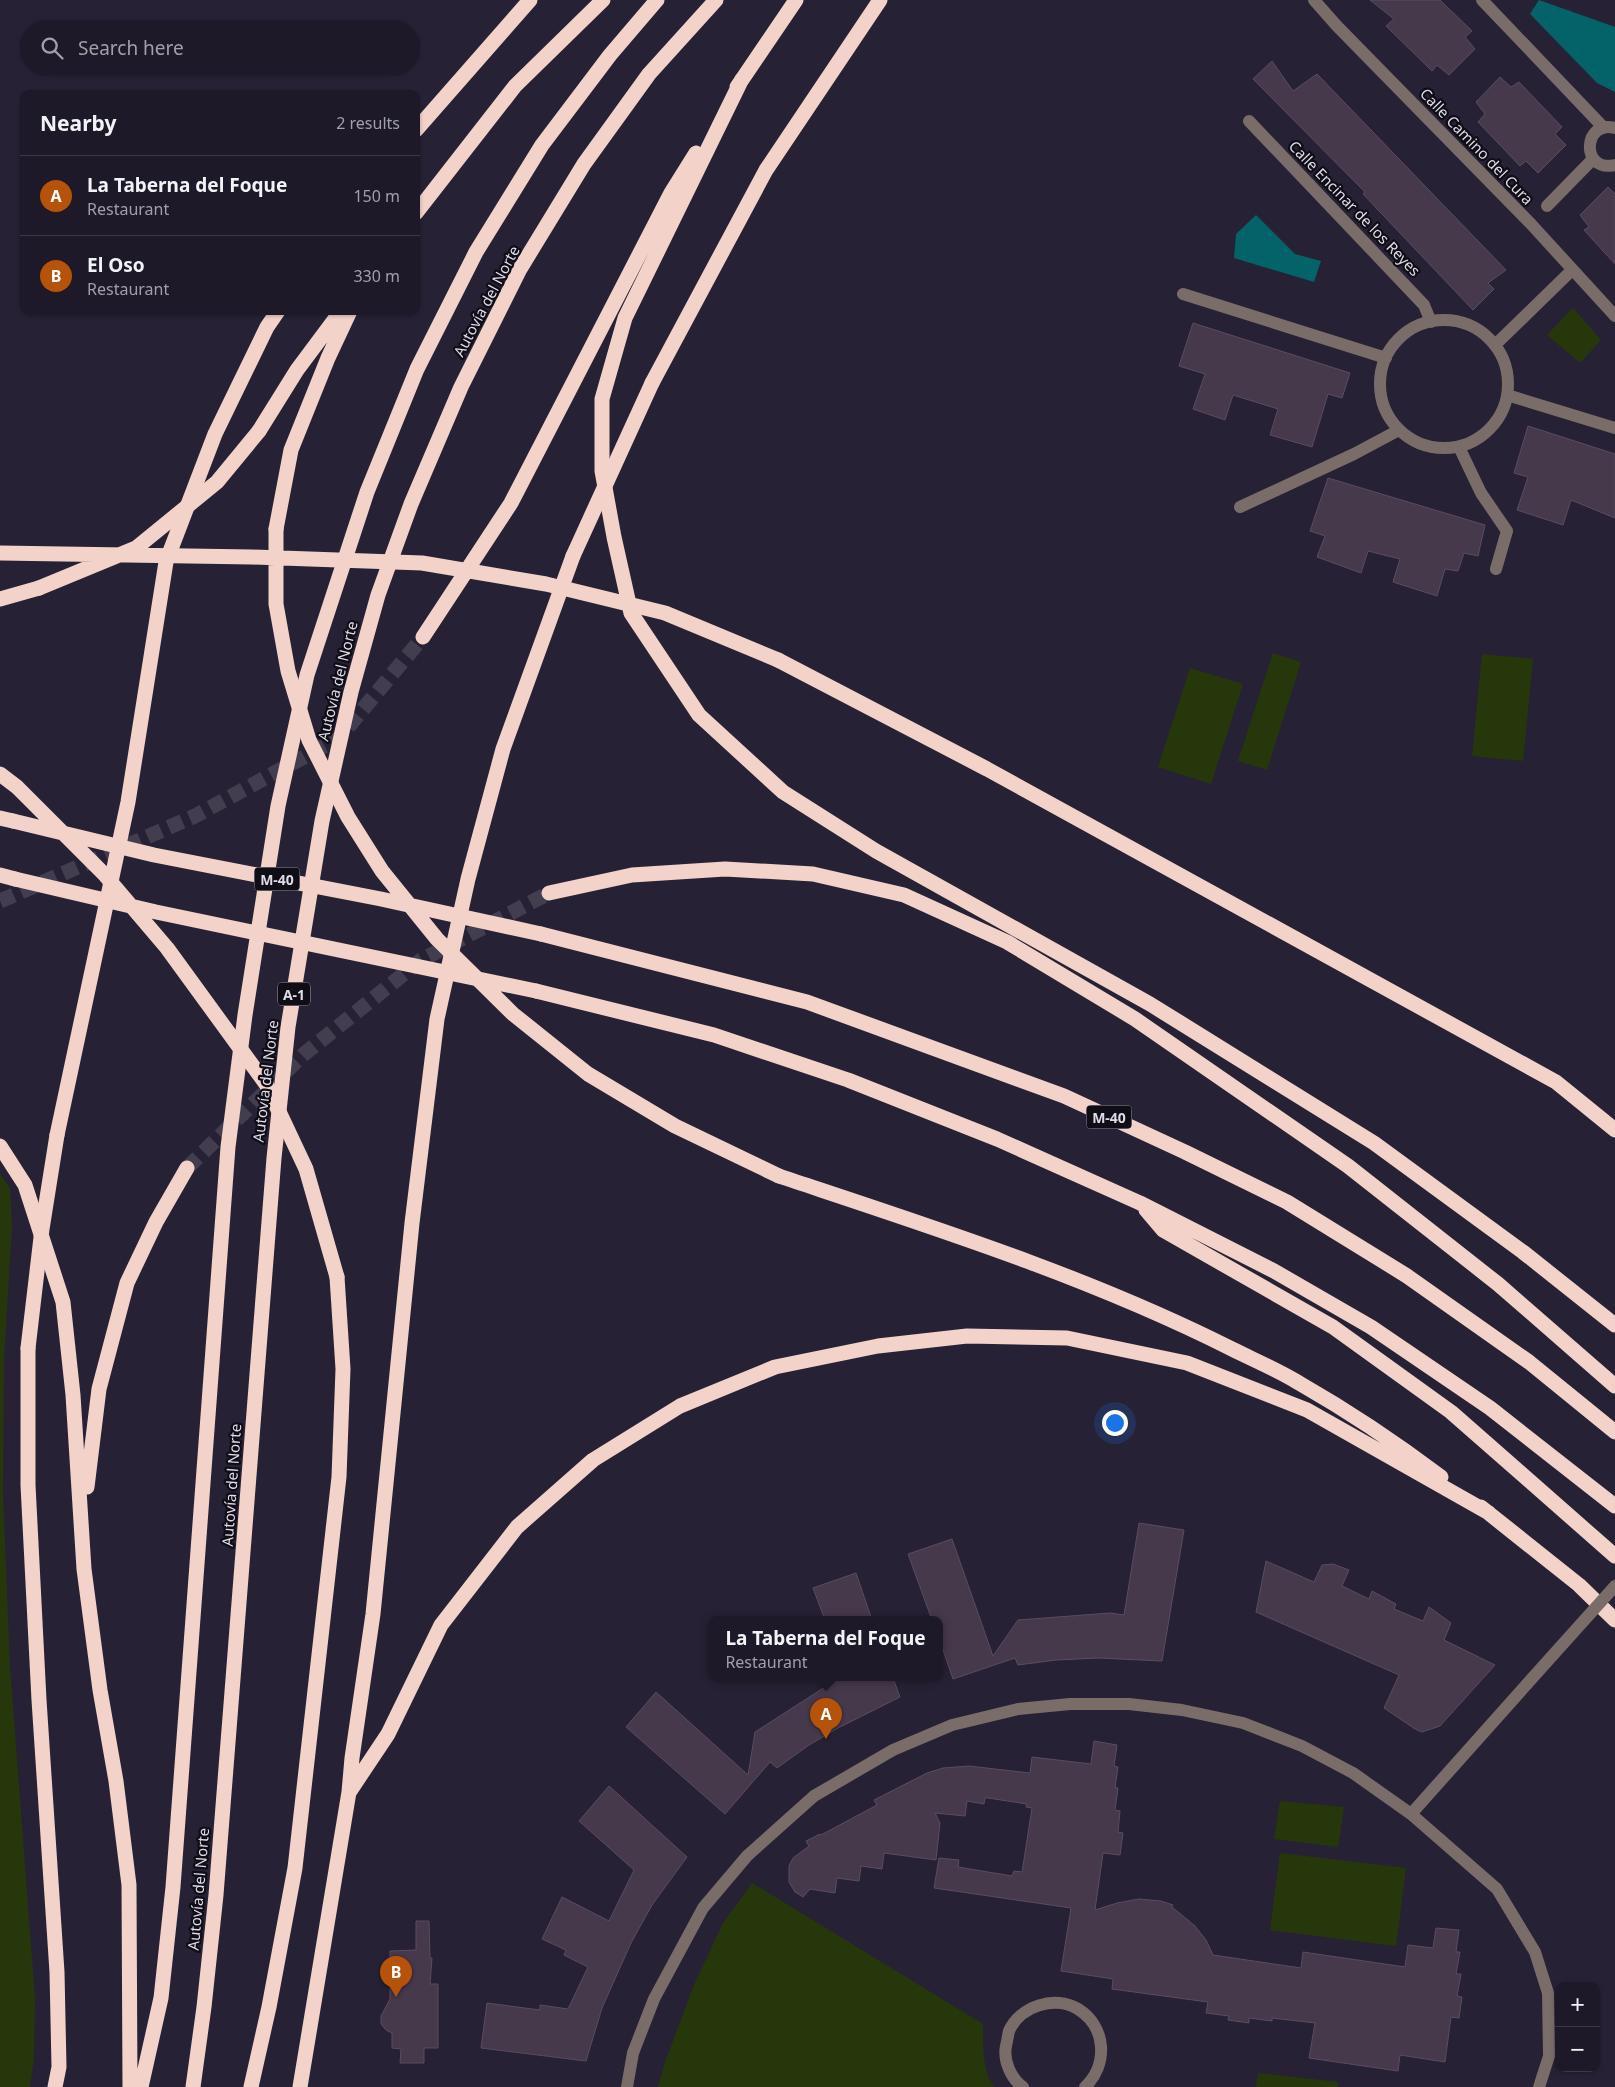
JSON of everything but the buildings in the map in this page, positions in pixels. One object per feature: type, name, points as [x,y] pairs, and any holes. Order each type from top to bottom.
[{"type":"highway","points":[[420,125],[530,0]]},
{"type":"highway","points":[[485,52],[540,0]]},
{"type":"highway","points":[[420,208],[515,86],[603,0]]},
{"type":"highway","name":"Autovía del Norte","points":[[141,2087],[161,1998],[173,1887],[228,1147],[245,1015],[278,806],[307,676],[367,492],[417,369],[476,252],[542,145],[610,54],[657,0]]},
{"type":"highway","name":"Autovía del Norte","points":[[193,2087],[216,1895],[274,1158],[286,1046],[322,821],[351,692],[378,595],[412,504],[461,387],[520,270],[584,164],[649,74],[716,0]]},
{"type":"highway","points":[[423,637],[511,503],[672,193],[742,79],[796,0]]},
{"type":"highway","points":[[300,2087],[349,1792],[352,1758],[373,1614],[412,1223],[437,1019],[468,879],[503,749],[572,556],[652,383],[766,170],[880,0]]},
{"type":"highway","points":[[742,79],[624,318],[602,399],[602,471],[631,613],[698,715],[783,792],[859,840],[1150,1004],[1374,1143],[1523,1252],[1615,1325]]},
{"type":"highway","points":[[55,2087],[59,2067],[57,1972],[28,1494],[28,1348],[42,1229],[57,1135],[128,802],[166,562],[215,434],[267,327],[275,315]]},
{"type":"highway","points":[[0,599],[39,588],[136,548],[217,482],[259,431],[297,370],[338,315]]},
{"type":"highway","points":[[348,315],[328,358],[291,450],[276,530],[276,604],[288,671],[309,740],[348,817],[382,871],[437,939],[513,1014],[588,1074],[675,1126],[779,1176],[1076,1278],[1189,1327],[1298,1382],[1397,1443],[1580,1585],[1615,1620]]},
{"type":"highway","points":[[0,553],[252,557],[422,563],[546,584],[665,613],[778,660],[996,774],[1556,1082],[1615,1130]]},
{"type":"highway","points":[[0,774],[17,787],[104,874],[166,948],[266,1084],[306,1169],[336,1277],[343,1369],[338,1486],[295,1868],[269,2007],[251,2087]]},
{"type":"highway","name":"M-40","points":[[6,819],[154,855],[380,899],[541,934],[807,1002],[1064,1096],[1287,1202],[1407,1276],[1529,1362],[1615,1432]]},
{"type":"highway","points":[[549,893],[632,875],[725,869],[813,874],[904,895],[982,930],[1007,942],[1135,1018],[1348,1166],[1498,1284],[1615,1386]]},
{"type":"highway","points":[[7,877],[156,912],[536,991],[714,1035],[848,1080],[997,1139],[1140,1203],[1274,1271],[1371,1327],[1490,1408],[1615,1506]]},
{"type":"highway","points":[[0,1146],[25,1185],[64,1302],[73,1395],[84,1569],[100,1690],[116,1781],[129,1885],[130,2087]]},
{"type":"highway","points":[[84,1569],[87,1476],[98,1389],[127,1283],[156,1222],[187,1168]]},
{"type":"highway","points":[[1140,1203],[1163,1230],[1333,1328],[1451,1412],[1615,1556]]},
{"type":"highway","points":[[349,1792],[388,1734],[441,1626],[517,1527],[593,1460],[680,1406],[775,1367],[878,1346],[967,1336],[1067,1338],[1187,1363],[1307,1410],[1489,1513]]},
{"type":"street","name":"Calle Camino del Cura","points":[[1314,0],[1337,26],[1531,224],[1615,316]]},
{"type":"street","points":[[1482,0],[1609,128],[1592,137],[1590,152],[1593,158],[1606,166],[1615,165]]},
{"type":"street","name":"Calle Encinar de los Reyes","points":[[1249,121],[1424,304],[1431,322]]},
{"type":"street","points":[[1547,206],[1593,158]]},
{"type":"street","points":[[1495,345],[1572,270]]},
{"type":"street","points":[[1182,294],[1386,358]]},
{"type":"street","points":[[1440,320],[1460,322],[1480,330],[1495,345],[1505,363],[1508,383],[1507,395],[1505,405],[1495,424],[1479,438],[1459,446],[1437,448],[1417,442],[1399,430],[1386,413],[1380,392],[1381,371],[1388,352],[1401,336],[1419,325],[1440,320]]},
{"type":"street","points":[[1507,395],[1615,428]]},
{"type":"street","points":[[1240,507],[1354,454],[1399,430]]},
{"type":"street","points":[[1459,446],[1481,493],[1507,531],[1496,569]]},
{"type":"street","points":[[1411,1814],[1615,1586]]},
{"type":"street","points":[[627,2087],[633,2054],[654,1999],[703,1908],[747,1856],[814,1796],[893,1750],[952,1726],[1018,1709],[1070,1704],[1129,1704],[1182,1710],[1243,1723],[1302,1746],[1353,1772],[1411,1814],[1497,1889],[1535,1952],[1548,1993],[1549,2056],[1539,2087]]},
{"type":"street","points":[[1022,2087],[1009,2070],[1005,2050],[1009,2031],[1021,2015],[1038,2005],[1058,2003],[1077,2008],[1093,2022],[1101,2040],[1102,2060],[1094,2078],[1085,2087]]},
{"type":"shaded area","points":[[1539,0],[1615,27],[1615,92],[1597,83],[1530,14]]},
{"type":"shaded area","points":[[1256,215],[1295,254],[1321,261],[1314,282],[1234,258],[1236,234]]},
{"type":"shaded area","points":[[1573,308],[1601,340],[1580,363],[1547,335]]},
{"type":"shaded area","points":[[1273,653],[1301,662],[1267,770],[1238,761]]},
{"type":"shaded area","points":[[1482,654],[1533,659],[1523,761],[1472,756]]},
{"type":"shaded area","points":[[1190,668],[1243,684],[1211,784],[1158,767]]},
{"type":"shaded area","points":[[0,1174],[10,1188],[12,1226],[4,1359],[3,1495],[10,1666],[35,1999],[34,2057],[30,2087],[0,2087]]},
{"type":"shaded area","points":[[1280,1801],[1344,1807],[1338,1847],[1274,1839]]},
{"type":"shaded area","points":[[1280,1853],[1406,1868],[1396,1946],[1270,1930]]},
{"type":"shaded area","points":[[752,1883],[983,2024],[985,2065],[994,2087],[658,2087],[665,2062],[694,1985],[723,1923]]},
{"type":"shaded area","points":[[1258,2073],[1338,2082],[1338,2087],[1256,2087]]},
{"type":"tunnel","points":[[0,901],[195,816],[339,738],[423,637]]},
{"type":"tunnel","points":[[187,1168],[303,1055],[421,960],[549,893]]},
{"type":"place","name":"La Taberna del Foque","points":[[826,1739]]},
{"type":"place","name":"El Oso","points":[[396,1997]]}]
